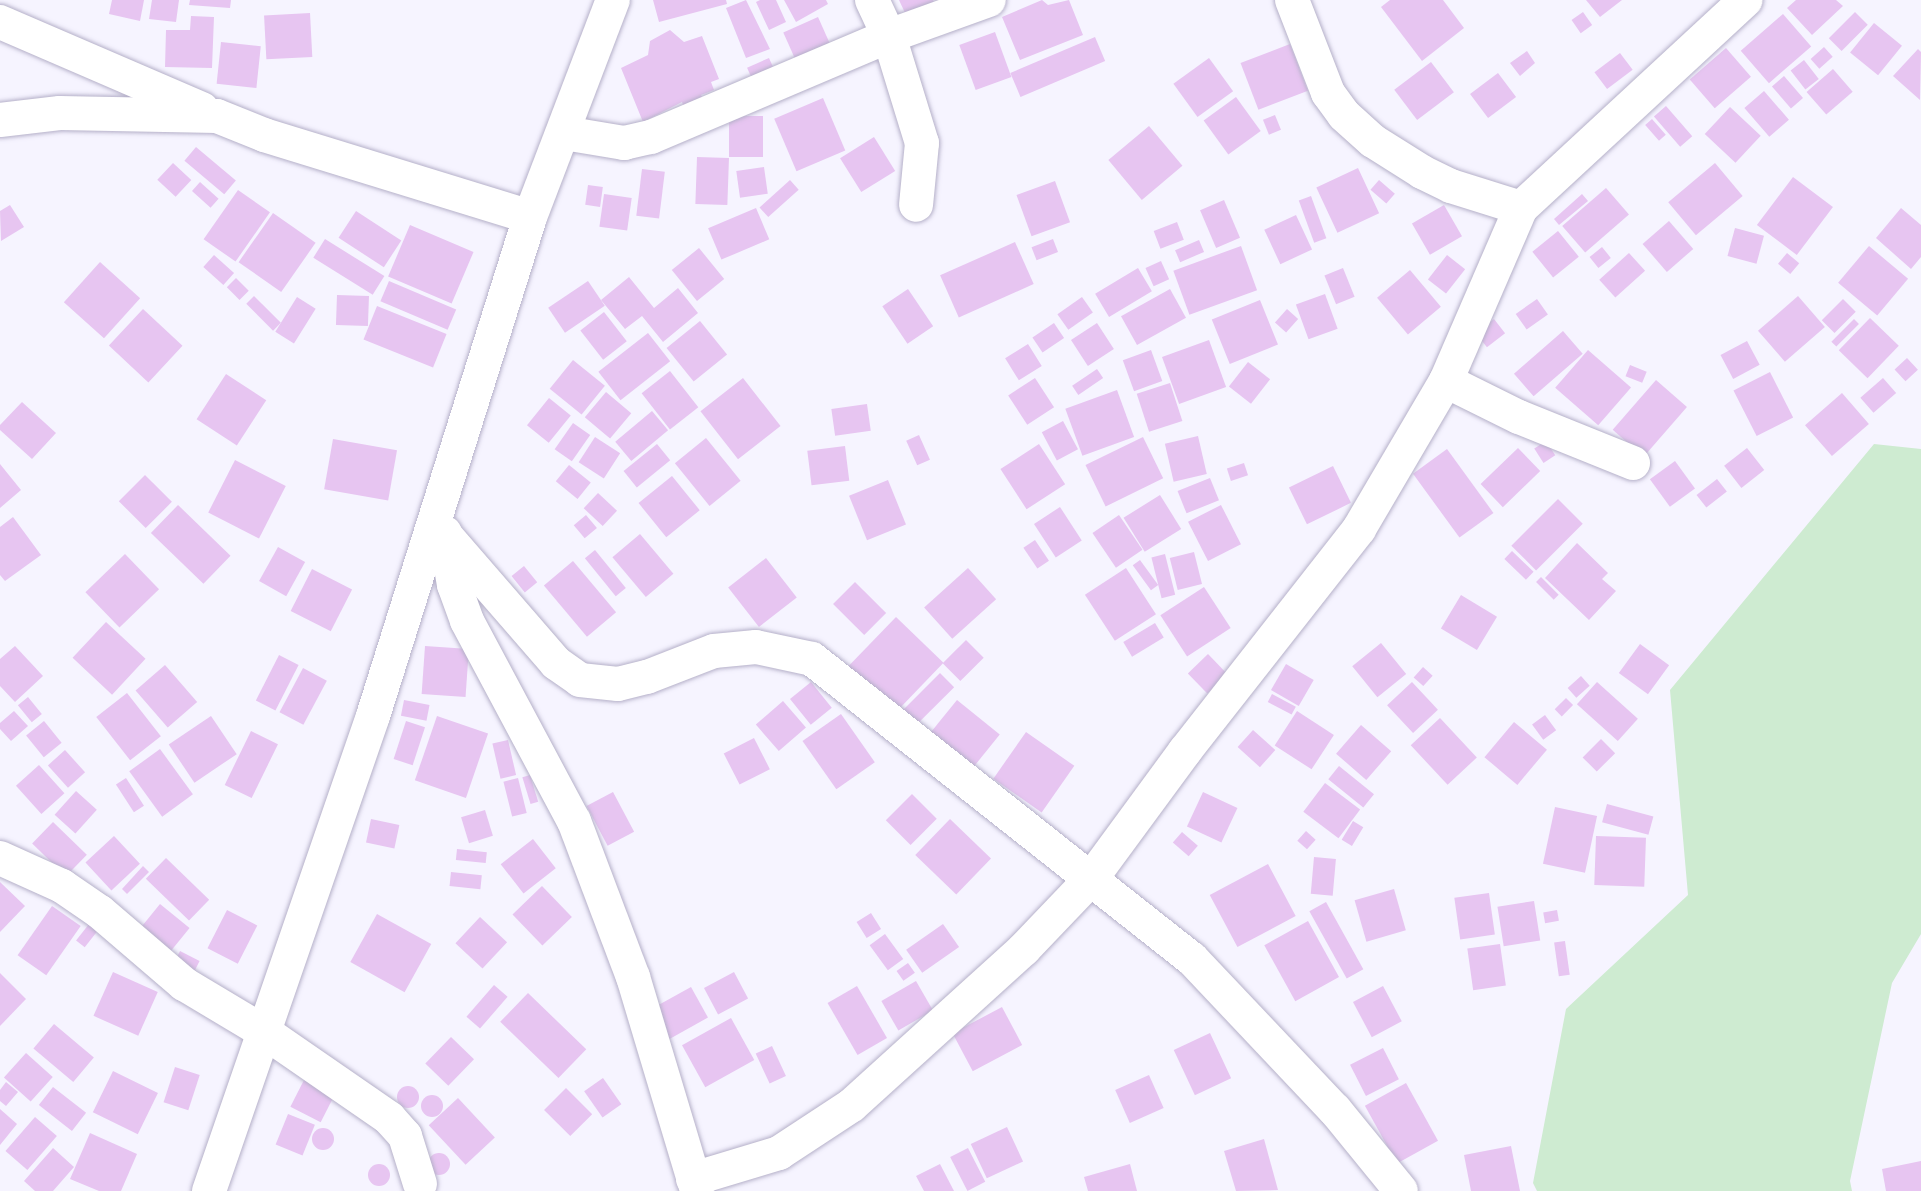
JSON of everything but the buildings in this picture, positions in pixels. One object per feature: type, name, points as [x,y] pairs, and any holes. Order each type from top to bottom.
[{"type":"street","points":[[209,1191],[442,524],[530,217],[613,0]]},
{"type":"street","points":[[872,0],[889,36],[922,143],[916,205]]},
{"type":"street","points":[[564,133],[624,143],[651,137],[889,36],[989,0]]},
{"type":"street","points":[[1292,0],[1328,93],[1344,115],[1373,141],[1422,172],[1451,186],[1521,208]]},
{"type":"street","points":[[442,524],[454,585],[467,621],[574,821],[633,977],[695,1185],[779,1153],[852,1105],[1024,949],[1091,879],[1185,751],[1359,529],[1446,381],[1521,208],[1746,0]]},
{"type":"street","points":[[0,22],[264,135],[530,217]]},
{"type":"street","points":[[0,120],[12,116],[60,113],[217,116]]},
{"type":"street","points":[[1446,381],[1532,423],[1633,463]]},
{"type":"street","points":[[442,524],[556,663],[580,680],[618,684],[647,677],[714,651],[756,647],[812,659],[1192,959],[1335,1110],[1401,1191]]},
{"type":"street","points":[[0,858],[62,886],[100,912],[184,984],[266,1033],[389,1118],[405,1136],[420,1184]]},
{"type":"green space","points":[[1874,444],[1921,449],[1921,934],[1892,983],[1850,1181],[1852,1191],[1537,1191],[1533,1183],[1566,1009],[1688,895],[1670,690]]}]
